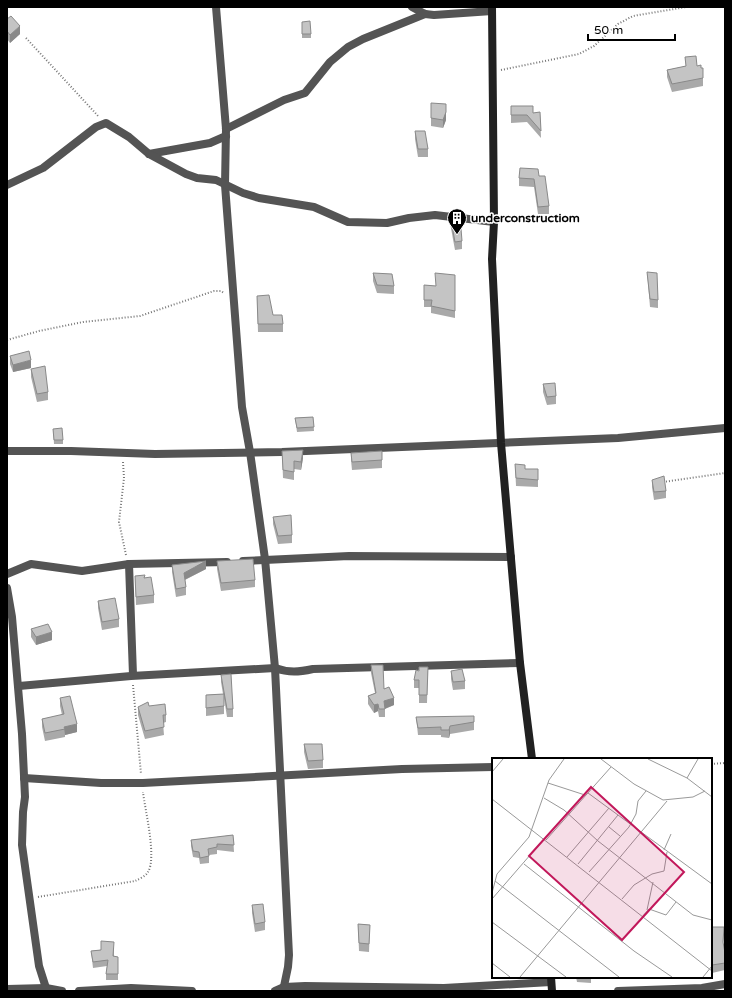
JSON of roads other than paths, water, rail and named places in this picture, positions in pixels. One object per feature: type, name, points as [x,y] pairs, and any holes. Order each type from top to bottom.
[{"type":"street","points":[[216,7],[226,133],[225,185],[242,408],[250,452],[265,559],[275,668],[279,776],[289,955],[283,989]]},
{"type":"street","points":[[412,7],[425,14]]},
{"type":"street","points":[[149,154],[210,143],[284,100],[305,93],[330,62],[348,47],[363,39],[425,14],[492,9],[494,222],[492,259],[501,443],[520,663],[532,758]]},
{"type":"street","points":[[7,185],[43,168],[96,127],[106,123],[129,137],[149,154],[186,174],[197,178],[216,180],[259,198],[314,207],[354,224],[387,223],[409,218],[435,215],[494,222]]},
{"type":"street","points":[[7,451],[71,450],[121,453],[282,452],[618,438],[725,428]]},
{"type":"street","points":[[7,574],[31,564],[82,571],[129,564],[198,564],[265,559],[349,556],[511,558]]},
{"type":"street","points":[[129,564],[132,675]]},
{"type":"street","points":[[7,588],[12,617],[19,686],[24,778],[22,845],[40,966],[46,988]]},
{"type":"street","points":[[19,686],[132,675],[275,668],[288,672],[299,672],[313,668],[520,663]]},
{"type":"street","points":[[24,778],[101,783],[142,783],[402,769],[492,767]]},
{"type":"street","points":[[276,991],[305,986],[444,988],[551,979],[552,991]]},
{"type":"street","points":[[618,991],[702,988],[725,984]]},
{"type":"street","points":[[7,989],[46,988],[62,991]]},
{"type":"street","points":[[79,991],[131,988],[192,991]]},
{"type":"place","name":"underconstructiom","points":[[457,235]]}]
